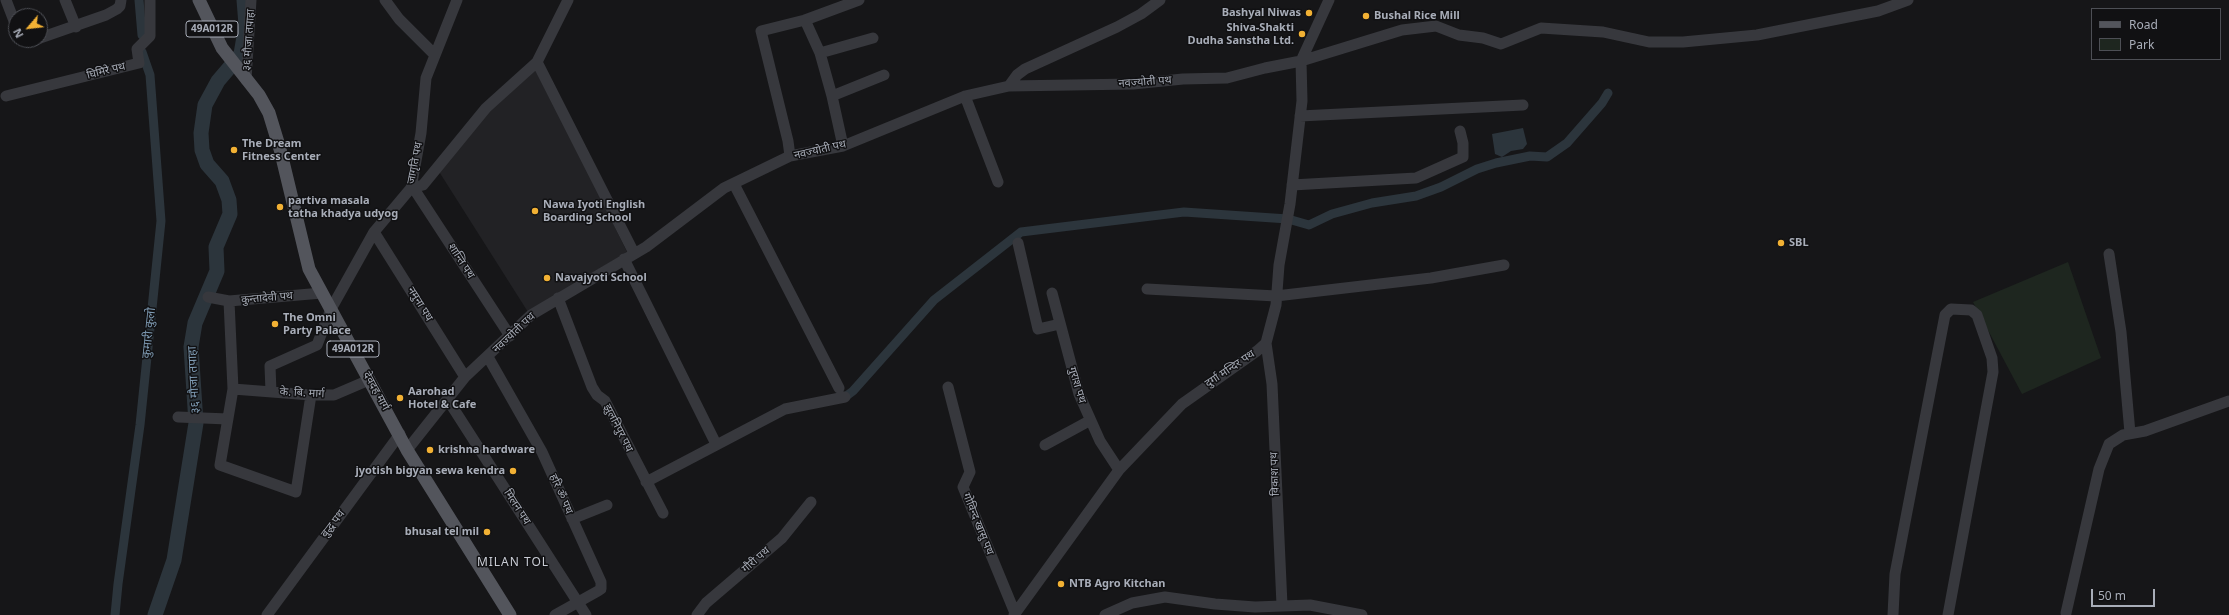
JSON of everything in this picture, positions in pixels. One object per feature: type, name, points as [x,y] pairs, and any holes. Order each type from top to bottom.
[{"type":"main road","name":"देवदह मार्ग","points":[[199,0],[232,62],[264,103],[275,130],[304,255],[309,269],[400,434],[407,450],[510,615]]},
{"type":"street","points":[[65,0],[76,27]]},
{"type":"street","points":[[48,36],[76,27],[117,10],[120,6],[121,0]]},
{"type":"street","name":"घिमिरे पथ","points":[[6,96],[139,63],[137,49],[150,36],[150,0]]},
{"type":"street","name":"३६ मौजा तपाहा","points":[[246,80],[251,0]]},
{"type":"street","points":[[385,0],[399,19],[435,55]]},
{"type":"street","name":"जागृति पथ","points":[[271,392],[270,366],[316,345],[331,309],[374,232],[411,188],[421,133],[426,78],[457,0]]},
{"type":"street","points":[[411,188],[423,185],[486,108],[538,62],[568,0]]},
{"type":"street","points":[[790,156],[788,142],[761,31],[805,20],[859,0]]},
{"type":"street","points":[[1009,86],[1025,69],[1117,27],[1141,14],[1160,0]]},
{"type":"street","points":[[1301,61],[1328,0]]},
{"type":"street","name":"नवज्योती पथ","points":[[407,450],[448,400],[465,376],[488,357],[531,316],[558,298],[646,247],[709,198],[790,156],[843,146],[965,96],[1009,86],[1127,84],[1183,79],[1222,79],[1301,61],[1370,41],[1383,34],[1436,26],[1459,35],[1483,38],[1501,44],[1541,28],[1602,32],[1649,42],[1722,40],[1757,35],[1875,11],[1908,0]]},
{"type":"street","points":[[805,20],[820,53],[832,96],[843,146]]},
{"type":"street","points":[[820,53],[873,38]]},
{"type":"street","name":"दुर्गा मन्दिर पथ","points":[[1014,614],[1118,470],[1182,404],[1258,351],[1266,343],[1276,296],[1292,185],[1300,116],[1301,61]]},
{"type":"street","points":[[538,62],[634,253]]},
{"type":"street","points":[[832,96],[884,75]]},
{"type":"street","points":[[965,96],[998,182]]},
{"type":"street","points":[[1300,116],[1523,105]]},
{"type":"street","points":[[1292,185],[1416,178],[1463,157],[1463,143],[1460,131]]},
{"type":"street","points":[[646,482],[785,409],[842,392],[734,184]]},
{"type":"street","name":"शान्ति पथ","points":[[411,188],[416,192],[510,336]]},
{"type":"street","name":"नमुना पथ","points":[[374,232],[465,376]]},
{"type":"street","points":[[1018,243],[1038,328],[1060,324]]},
{"type":"street","points":[[2109,254],[2121,332],[2130,433]]},
{"type":"street","points":[[624,259],[716,444]]},
{"type":"street","points":[[1147,289],[1276,296],[1431,278],[1504,265]]},
{"type":"street","name":"कुन्तादेवी पथ","points":[[311,395],[296,492],[220,465],[233,390],[229,301],[322,293]]},
{"type":"street","name":"गुराश पथ","points":[[1052,293],[1079,394],[1090,421],[1109,458],[1118,470]]},
{"type":"street","points":[[208,297],[229,301]]},
{"type":"street","name":"झुलनिपुर पथ","points":[[558,298],[592,387],[605,401],[663,513]]},
{"type":"street","points":[[1893,615],[1895,574],[1944,315],[1951,309],[1971,310],[1977,315],[1992,358],[1993,372],[1948,615]]},
{"type":"street","name":"विकाश पथ","points":[[1266,343],[1272,384],[1282,605]]},
{"type":"street","name":"हरि ॐ पथ","points":[[488,357],[542,452],[601,582],[600,589],[598,591],[555,615]]},
{"type":"street","name":"के. बि. मार्ग","points":[[233,390],[334,395],[369,380]]},
{"type":"street","name":"गोविन्द खासु पथ","points":[[948,387],[970,472],[963,487],[1014,614]]},
{"type":"street","name":"मिलन पथ","points":[[448,400],[586,615]]},
{"type":"street","points":[[2055,615],[2069,614],[2103,456],[2113,440],[2130,433],[2150,429],[2229,401]]},
{"type":"street","points":[[178,417],[228,419]]},
{"type":"street","points":[[1045,445],[1090,421]]},
{"type":"street","name":"बुद्ध पथ","points":[[267,615],[400,434]]},
{"type":"street","name":"गौरी पथ","points":[[697,615],[706,603],[782,538],[811,502]]},
{"type":"street","points":[[572,519],[607,505]]},
{"type":"street","points":[[1105,615],[1132,604],[1165,597],[1231,606],[1255,607],[1310,605],[1339,613],[1362,615]]},
{"type":"shaded area","name":"Nawa Iyoti English Boarding School","points":[[537,66],[627,252],[528,312],[438,170],[488,108]]},
{"type":"shaded area","points":[[1523,128],[1527,144],[1523,149],[1511,151],[1502,157],[1495,154],[1492,134]]},
{"type":"green space","points":[[2068,262],[2101,358],[2022,394],[1973,302]]},
{"type":"waterway","points":[[139,0],[142,35]]},
{"type":"waterway","name":"३६ मौजा तपाहा","points":[[155,615],[174,560],[196,423],[191,347],[195,323],[217,271],[216,247],[230,214],[229,200],[222,181],[207,164],[202,150],[201,133],[205,105],[218,81],[241,54],[246,25],[244,0]]},
{"type":"waterway","name":"कुमारी कुलो","points":[[115,615],[140,425],[161,221],[150,75],[142,52]]},
{"type":"waterway","points":[[845,397],[853,391],[934,300],[1021,232],[1184,212],[1288,219],[1309,225],[1332,214],[1372,203],[1416,196],[1441,187],[1477,169],[1496,163],[1530,156],[1547,157],[1567,143],[1602,103],[1608,93]]},
{"type":"place","name":"Bashyal Niwas","points":[[1309,13]]},
{"type":"place","name":"Bushal Rice Mill","points":[[1366,16]]},
{"type":"place","name":"Shiva-Shakti Dudha Sanstha Ltd.","points":[[1302,34]]},
{"type":"place","name":"The Dream Fitness Center","points":[[234,150]]},
{"type":"place","name":"partiva masala tatha khadya udyog","points":[[280,207]]},
{"type":"place","name":"Nawa Iyoti English Boarding School","points":[[535,211]]},
{"type":"place","name":"SBL","points":[[1781,243]]},
{"type":"place","name":"Navajyoti School","points":[[547,278]]},
{"type":"place","name":"The Omni Party Palace","points":[[275,324]]},
{"type":"place","name":"Aarohad Hotel & Cafe","points":[[400,398]]},
{"type":"place","name":"krishna hardware","points":[[430,450]]},
{"type":"place","name":"jyotish bigyan sewa kendra","points":[[513,471]]},
{"type":"place","name":"bhusal tel mil","points":[[487,532]]},
{"type":"place","name":"NTB Agro Kitchan","points":[[1061,584]]},
{"type":"district","name":"MILAN TOL","points":[[513,563]]}]
